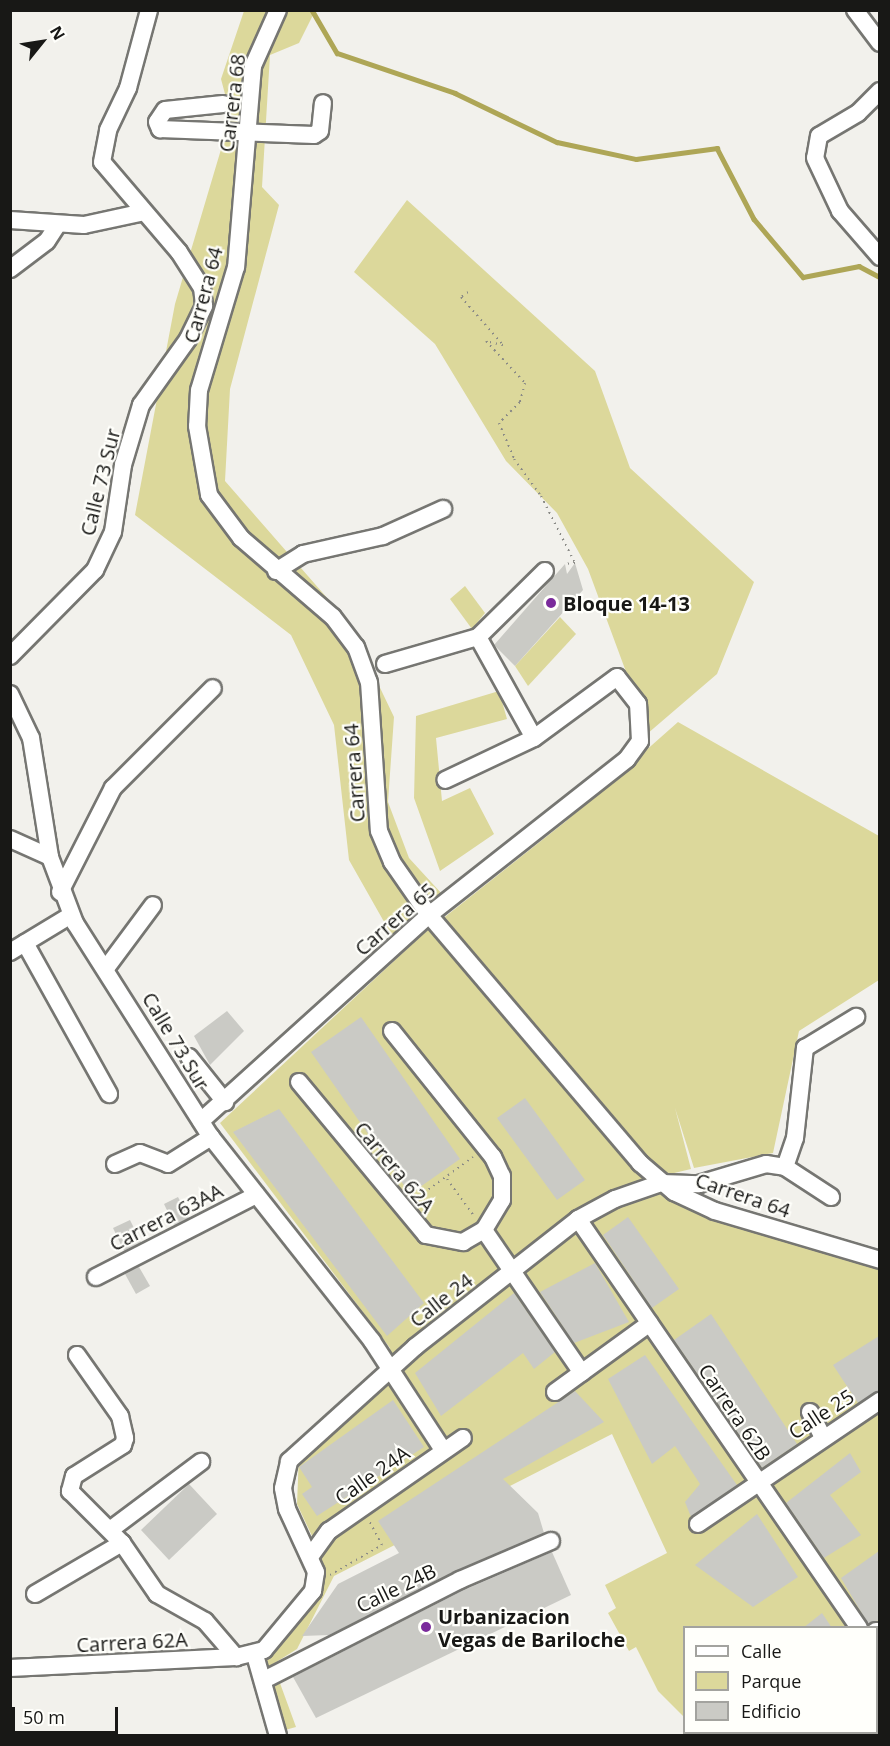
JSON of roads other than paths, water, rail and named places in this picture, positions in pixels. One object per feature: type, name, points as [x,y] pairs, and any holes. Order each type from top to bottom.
[{"type":"street","name":"Calle 73 Sur","points":[[10,656],[95,570],[113,531],[123,465],[141,405],[201,316],[202,288],[101,154],[128,88],[149,10]]},
{"type":"street","name":"Carrera 68","points":[[244,206],[247,131],[253,66],[278,10]]},
{"type":"street","points":[[855,10],[879,43]]},
{"type":"street","points":[[879,91],[858,113],[819,136],[815,159],[840,211],[879,257]]},
{"type":"street","points":[[223,104],[165,110],[158,122],[160,129],[314,135],[320,130],[324,103]]},
{"type":"street","name":"Carrera 64","points":[[244,206],[236,267],[199,390],[197,426],[209,495],[223,518],[276,571],[333,617],[356,647],[369,682],[379,831],[392,862],[429,915],[661,1184],[715,1211],[879,1260]]},
{"type":"street","points":[[10,220],[56,227],[144,212]]},
{"type":"street","points":[[10,270],[47,241],[56,227]]},
{"type":"street","points":[[276,571],[303,554],[383,536],[443,509]]},
{"type":"street","points":[[385,664],[478,638],[545,571]]},
{"type":"street","points":[[445,780],[534,738],[478,638]]},
{"type":"street","name":"Carrera 65","points":[[201,1121],[225,1102],[429,915],[627,759],[640,741],[641,716],[633,693],[617,677],[534,738]]},
{"type":"street","points":[[60,892],[113,788],[213,688]]},
{"type":"street","name":"Calle 73 Sur","points":[[10,694],[31,738],[50,857],[60,892],[70,915],[107,967],[212,1137],[392,1369],[444,1450]]},
{"type":"street","points":[[10,839],[50,857]]},
{"type":"street","points":[[107,967],[153,904]]},
{"type":"street","points":[[10,952],[70,915]]},
{"type":"street","points":[[26,944],[109,1094]]},
{"type":"street","points":[[785,1167],[795,1138],[805,1048],[856,1017]]},
{"type":"street","points":[[392,1031],[484,1145],[502,1176],[502,1200],[480,1225],[582,1373]]},
{"type":"street","points":[[189,1057],[225,1102]]},
{"type":"street","name":"Carrera 62A","points":[[299,1082],[399,1209],[426,1235],[443,1241],[463,1242],[480,1225]]},
{"type":"street","points":[[115,1164],[140,1153],[168,1164],[212,1137]]},
{"type":"street","points":[[661,1184],[699,1184],[766,1164],[785,1167],[831,1197]]},
{"type":"street","name":"Calle 24","points":[[312,1554],[287,1509],[283,1488],[289,1461],[392,1369],[578,1219],[661,1184]]},
{"type":"street","name":"Carrera 63AA","points":[[96,1277],[256,1195]]},
{"type":"street","name":"Carrera 62B","points":[[578,1219],[757,1482],[859,1626]]},
{"type":"street","points":[[555,1392],[650,1323]]},
{"type":"street","points":[[77,1355],[120,1416],[125,1438],[123,1446],[68,1482],[116,1537],[157,1594],[205,1621],[236,1658]]},
{"type":"street","name":"Calle 25","points":[[698,1524],[879,1401]]},
{"type":"street","points":[[810,1412],[823,1438]]},
{"type":"street","name":"Calle 24A","points":[[312,1554],[329,1531],[464,1438]]},
{"type":"street","points":[[35,1594],[116,1537],[201,1462]]},
{"type":"street","name":"Calle 24B","points":[[264,1680],[460,1580],[551,1541]]},
{"type":"street","points":[[278,1736],[264,1680],[255,1655],[278,1638],[313,1591],[312,1554]]},
{"type":"street","name":"Carrera 62A","points":[[10,1668],[236,1658],[255,1655]]},
{"type":"waterway","points":[[312,10],[337,53],[455,93],[557,142],[636,159],[717,148],[754,219],[803,277],[859,266],[880,277]]},
{"type":"place","name":"Bloque 14-13","points":[[551,603]]},
{"type":"place","name":"Urbanizacion Vegas de Bariloche","points":[[426,1627]]}]
